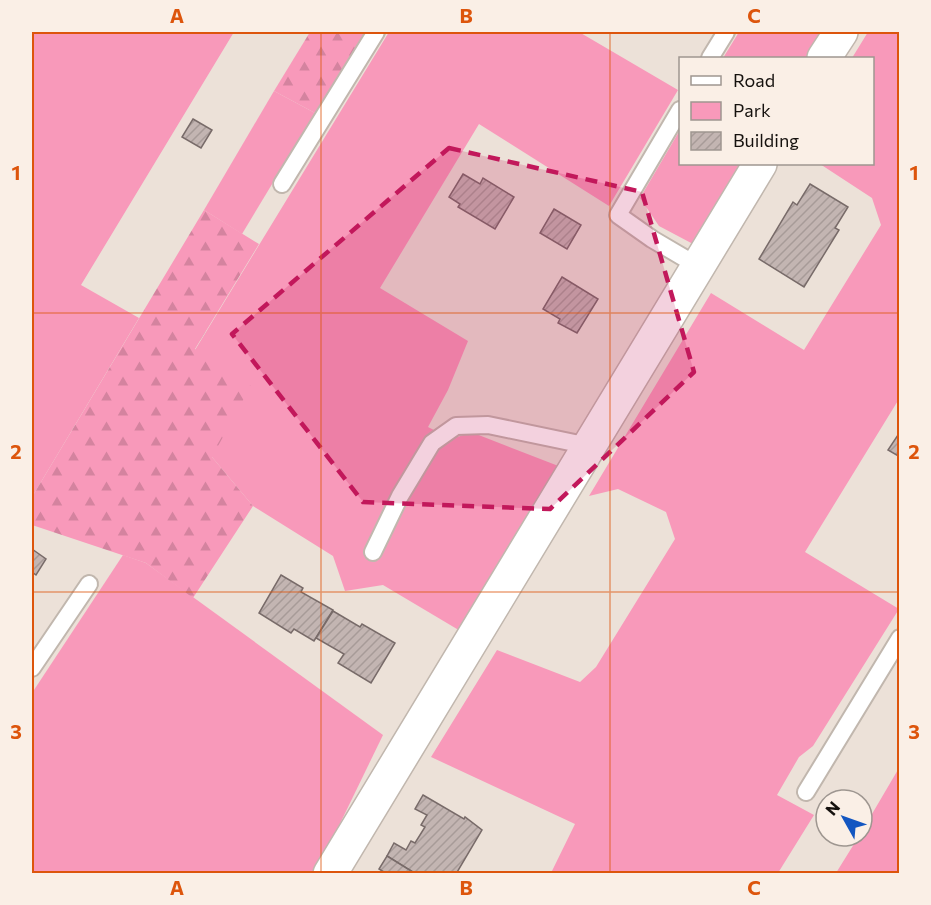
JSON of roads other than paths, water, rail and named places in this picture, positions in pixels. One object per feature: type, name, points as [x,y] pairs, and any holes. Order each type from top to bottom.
[{"type":"street","points":[[825,57],[841,32]]},
{"type":"street","points":[[330,873],[759,165]]},
{"type":"lane","points":[[282,184],[376,32]]},
{"type":"lane","points":[[712,57],[726,32]]},
{"type":"lane","points":[[679,113],[618,215],[652,239],[698,266]]},
{"type":"lane","points":[[373,552],[400,496],[432,443],[456,426],[488,425],[589,446]]},
{"type":"lane","points":[[32,668],[89,584]]},
{"type":"lane","points":[[806,792],[900,638]]}]
